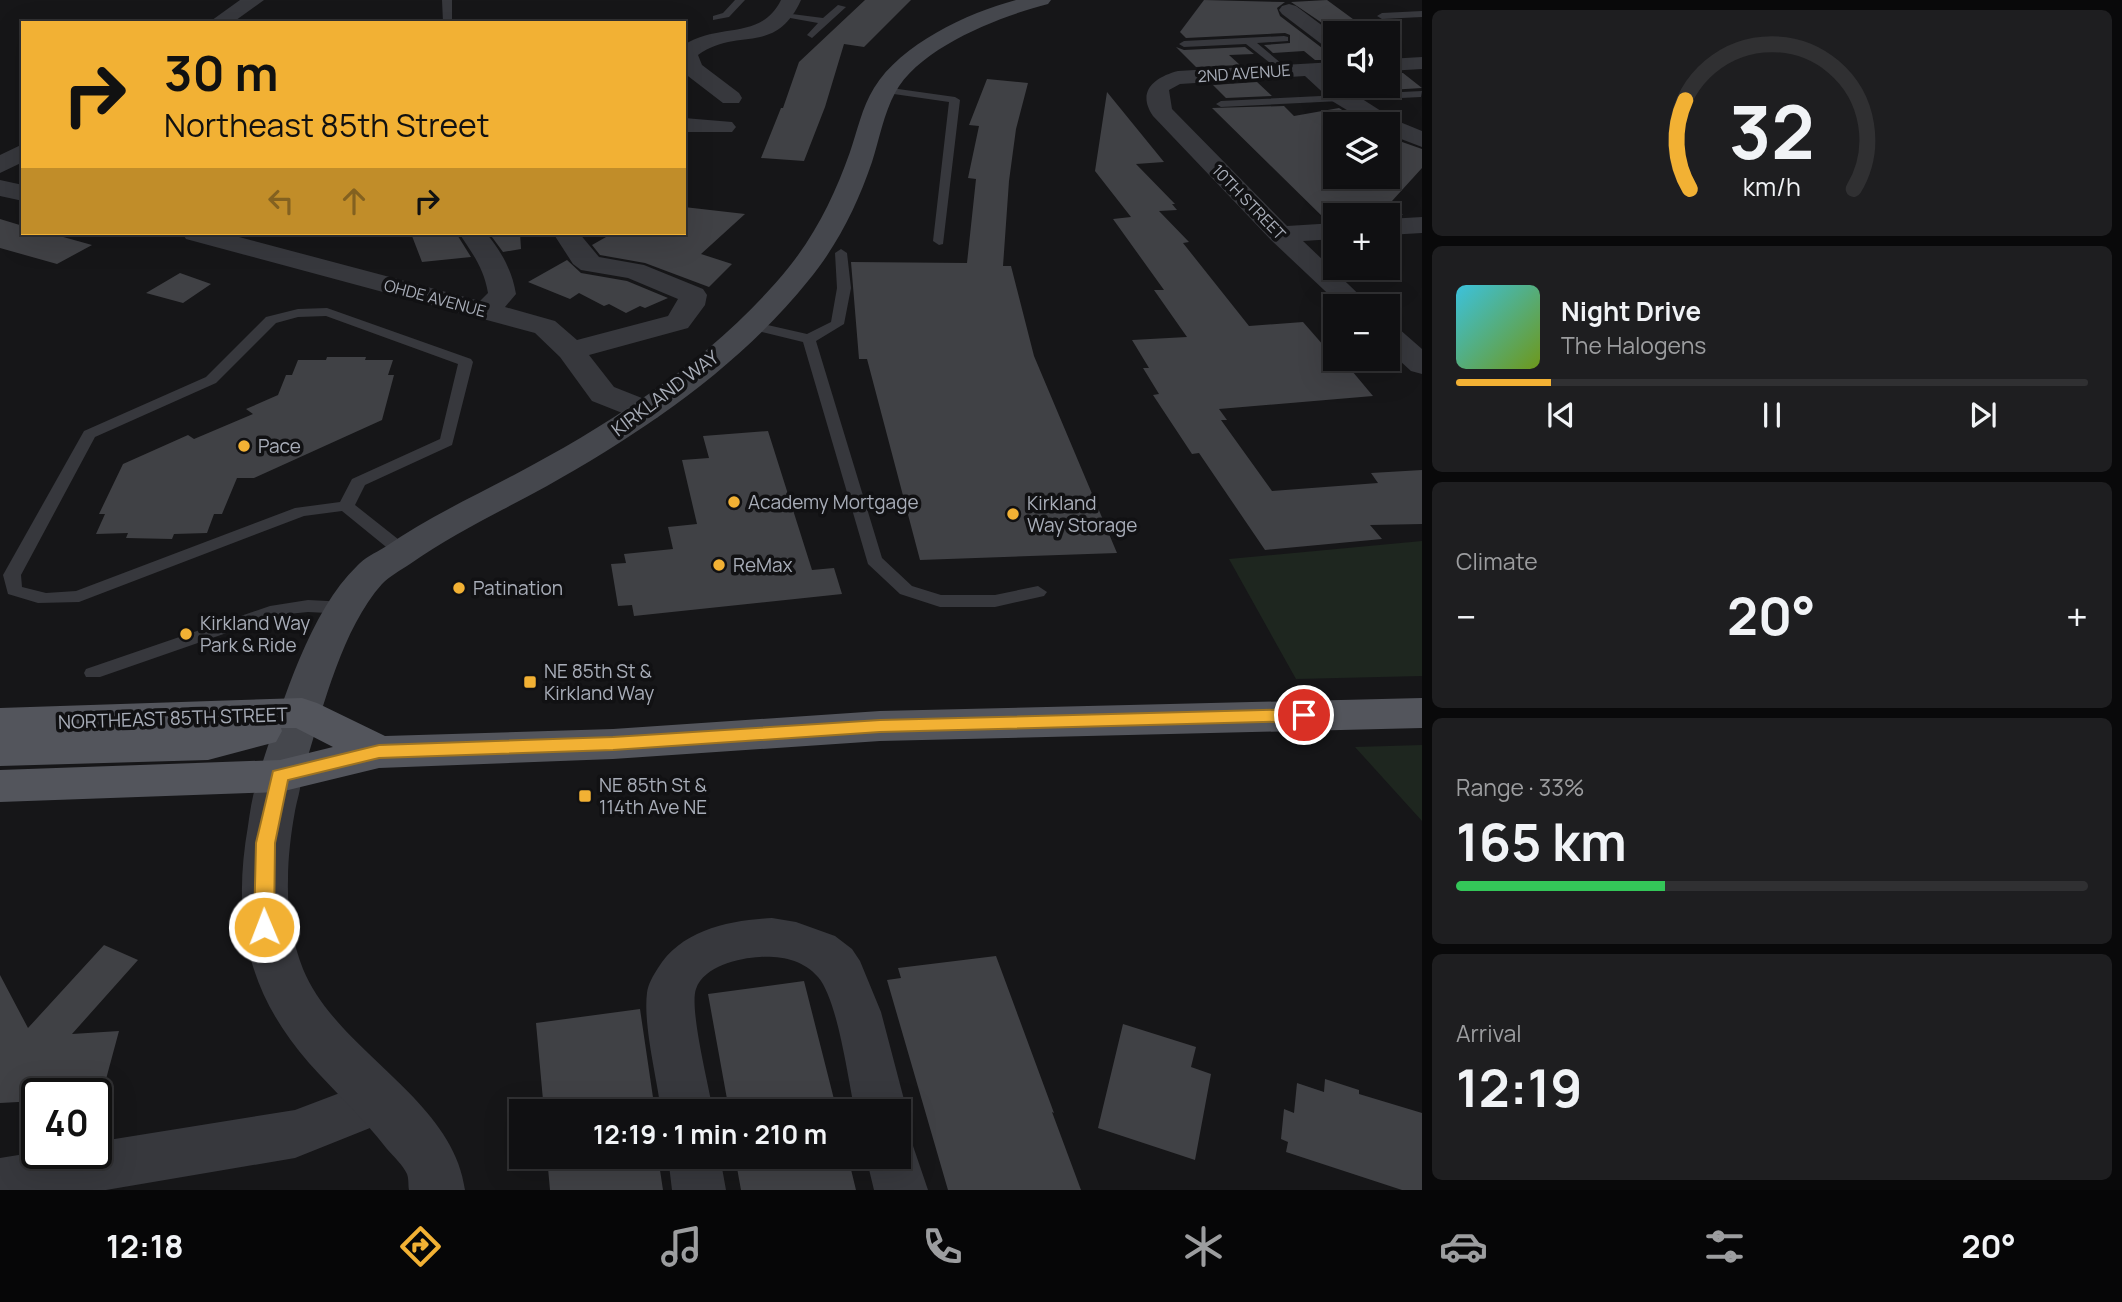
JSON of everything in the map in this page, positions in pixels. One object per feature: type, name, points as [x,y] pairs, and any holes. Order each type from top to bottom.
[{"type":"main road","name":"KIRKLAND WAY","points":[[279,776],[324,655],[347,608],[368,576],[402,551],[571,459],[646,411],[706,366],[783,291],[824,238],[839,210],[884,90],[915,56],[983,18],[1029,2]]},
{"type":"main road","name":"NORTHEAST 85TH STREET","points":[[0,723],[302,713],[379,752]]},
{"type":"main road","points":[[0,750],[208,745],[253,735],[302,713]]},
{"type":"main road","name":"NORTHEAST 85TH STREET","points":[[0,786],[279,776],[379,752],[613,744],[880,726],[1415,713]]},
{"type":"street","points":[[221,21],[254,0]]},
{"type":"street","points":[[686,52],[709,40],[744,36],[764,30],[775,25],[788,8]]},
{"type":"street","points":[[1289,10],[1323,36]]},
{"type":"street","points":[[686,55],[692,68],[731,98]]},
{"type":"street","points":[[1400,64],[1422,63]]},
{"type":"street","name":"2ND AVENUE","points":[[1156,89],[1162,83],[1195,76],[1323,68]]},
{"type":"street","points":[[1310,69],[1344,99],[1366,112]]},
{"type":"street","name":"10TH STREET","points":[[1156,89],[1155,96],[1161,111],[1280,234],[1344,294]]},
{"type":"street","points":[[686,125],[724,127]]},
{"type":"street","points":[[1400,131],[1422,140]]},
{"type":"street","points":[[0,166],[21,152]]},
{"type":"street","points":[[0,188],[21,193]]},
{"type":"street","points":[[1400,226],[1422,225]]},
{"type":"street","points":[[1280,234],[1323,232]]},
{"type":"street","name":"OHDE AVENUE","points":[[202,235],[545,327],[571,351],[603,394],[646,411]]},
{"type":"street","points":[[474,235],[484,247],[500,276],[502,294],[486,311]]},
{"type":"street","points":[[567,235],[583,258],[591,264],[634,271],[693,295],[691,305],[678,322],[571,351]]},
{"type":"street","points":[[1400,345],[1422,365]]},
{"type":"street","points":[[279,776],[265,843],[264,927],[286,989],[320,1037],[382,1100],[434,1169],[437,1190]]},
{"type":"street","points":[[685,1099],[670,992],[681,968],[708,948],[762,936],[813,946],[835,962],[848,982],[878,1099]]},
{"type":"street","points":[[0,1183],[295,1134],[382,1100]]},
{"type":"street","points":[[696,1169],[699,1190]]},
{"type":"street","points":[[895,1169],[901,1190]]},
{"type":"lane","points":[[447,0],[449,21]]},
{"type":"lane","points":[[716,18],[726,15],[740,0]]},
{"type":"lane","points":[[788,8],[825,21]]},
{"type":"lane","points":[[812,35],[841,8]]},
{"type":"lane","points":[[1382,16],[1422,14]]},
{"type":"lane","points":[[1184,44],[1284,39]]},
{"type":"lane","points":[[1248,41],[1284,71]]},
{"type":"lane","points":[[884,90],[955,100],[939,241]]},
{"type":"lane","points":[[1221,104],[1422,94]]},
{"type":"lane","points":[[750,325],[809,339],[838,324],[844,288],[841,253]]},
{"type":"lane","points":[[346,506],[358,482],[447,442],[466,362],[327,312],[298,313],[271,320],[211,380],[89,434],[12,575],[14,590],[29,597],[53,600],[79,596],[301,511],[346,506],[402,551]]},
{"type":"lane","points":[[809,339],[874,559],[906,590],[940,601],[995,601],[1038,592]]},
{"type":"lane","points":[[93,673],[276,610],[308,606],[347,608]]},
{"type":"shaded area","points":[[1422,541],[1422,676],[1296,679],[1229,559]]},
{"type":"shaded area","points":[[1422,745],[1422,821],[1355,747]]},
{"type":"building","points":[[865,0],[911,0],[864,47],[844,44],[825,107],[804,161],[761,158],[799,62]]},
{"type":"building","points":[[1204,0],[1285,2],[1277,8],[1280,16],[1323,49],[1323,60],[1315,60],[1304,51],[1273,53],[1264,45],[1290,43],[1290,35],[1285,33],[1186,38],[1180,32]]},
{"type":"building","points":[[1327,0],[1356,21],[1323,21],[1323,24],[1291,2]]},
{"type":"building","points":[[1176,47],[1184,50],[1245,47],[1254,54],[1229,55],[1240,65],[1196,67]]},
{"type":"building","points":[[1400,73],[1403,73],[1422,88],[1400,89]]},
{"type":"building","points":[[987,79],[1028,83],[1016,129],[1003,266],[1011,266],[1034,356],[1117,553],[920,560],[867,359],[859,359],[851,262],[967,263],[976,179],[968,178],[979,126],[969,125]]},
{"type":"building","points":[[1257,82],[1272,96],[1226,98],[1213,85]]},
{"type":"building","points":[[1107,92],[1164,162],[1136,164],[1175,204],[1172,204],[1177,210],[1159,211],[1189,242],[1183,243],[1249,326],[1303,322],[1323,345],[1323,371],[1352,371],[1373,396],[1219,409],[1227,420],[1221,420],[1272,491],[1378,483],[1371,473],[1422,470],[1422,524],[1370,525],[1382,539],[1265,550],[1199,453],[1192,454],[1153,395],[1159,394],[1143,368],[1149,368],[1132,340],[1187,337],[1154,290],[1164,290],[1113,219],[1131,217],[1095,171]]},
{"type":"building","points":[[1284,106],[1294,116],[1339,108],[1346,112],[1323,112],[1323,189],[1400,189],[1400,141],[1422,149],[1422,168],[1392,201],[1388,201],[1390,203],[1323,203],[1323,217],[1212,108]]},
{"type":"building","points":[[686,207],[745,214],[701,254],[732,264],[709,287],[645,263],[600,255],[592,245],[610,235],[686,235]]},
{"type":"building","points":[[0,219],[21,225],[21,235],[56,235],[92,245],[57,264],[0,248]]},
{"type":"building","points":[[457,235],[471,257],[422,262],[412,236]]},
{"type":"building","points":[[490,235],[520,235],[521,249],[503,252]]},
{"type":"building","points":[[567,260],[581,273],[627,281],[668,298],[626,313],[609,304],[604,306],[579,293],[570,299],[528,282]]},
{"type":"building","points":[[180,273],[211,284],[183,303],[146,293]]},
{"type":"building","points":[[327,357],[393,360],[388,375],[394,375],[382,420],[254,478],[237,478],[222,514],[214,514],[207,533],[174,534],[172,539],[126,538],[128,533],[96,534],[105,514],[99,514],[123,464],[188,435],[194,439],[253,414],[246,409],[278,395],[286,375],[292,375],[298,360],[326,360]]},
{"type":"building","points":[[768,431],[812,570],[834,568],[842,594],[634,616],[632,605],[618,606],[611,564],[626,563],[624,554],[673,549],[668,527],[697,524],[682,460],[709,458],[703,436]]},
{"type":"building","points":[[104,945],[138,960],[72,1034],[119,1031],[106,1078],[21,1078],[21,1102],[0,1103],[0,975],[28,1028]]},
{"type":"building","points":[[996,956],[1081,1190],[948,1190],[887,980],[901,978],[898,968]]},
{"type":"building","points":[[804,981],[834,1099],[727,1099],[708,994]]},
{"type":"building","points":[[640,1009],[653,1099],[543,1099],[536,1023]]},
{"type":"building","points":[[1123,1024],[1196,1047],[1191,1067],[1211,1074],[1195,1160],[1098,1128]]},
{"type":"building","points":[[1325,1079],[1359,1090],[1359,1094],[1422,1113],[1422,1190],[1402,1190],[1286,1152],[1288,1142],[1281,1139],[1284,1109],[1294,1113],[1297,1083],[1324,1092]]},
{"type":"building","points":[[548,1169],[660,1169],[663,1190],[550,1190]]},
{"type":"building","points":[[737,1169],[851,1169],[856,1190],[741,1190]]},
{"type":"place","name":"Pace","points":[[244,446]]},
{"type":"place","name":"Academy Mortgage","points":[[734,502]]},
{"type":"place","name":"Kirkland Way Storage","points":[[1013,514]]},
{"type":"place","name":"ReMax","points":[[719,565]]},
{"type":"place","name":"Patination","points":[[459,588]]},
{"type":"place","name":"Kirkland Way Park & Ride","points":[[186,634]]},
{"type":"place","name":"NE 85th St & Kirkland Way","points":[[530,682]]},
{"type":"place","name":"NE 85th St & 114th Ave NE","points":[[585,796]]},
{"type":"route","points":[[264,927],[265,843],[279,776],[379,752],[613,744],[880,726],[1304,715]]}]
